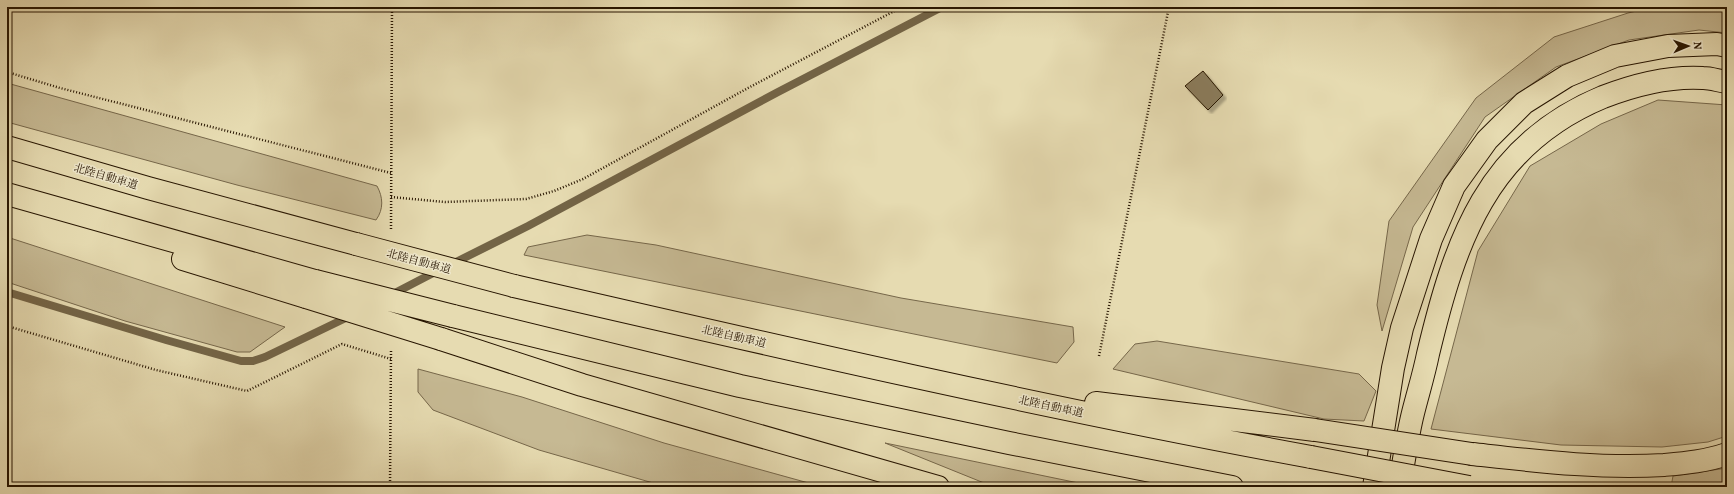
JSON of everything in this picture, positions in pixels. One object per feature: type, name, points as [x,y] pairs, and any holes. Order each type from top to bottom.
[{"type":"highway","points":[[1374,487],[1393,368],[1402,328],[1431,239],[1454,186],[1487,140],[1524,103],[1567,76],[1615,56],[1668,46],[1717,44],[1727,46]]},
{"type":"highway","points":[[1399,487],[1413,413],[1439,308],[1456,254],[1481,201],[1511,160],[1544,130],[1582,106],[1621,90],[1662,80],[1703,78],[1727,82]]},
{"type":"highway","name":"北陸自動車道","points":[[7,147],[148,188],[514,286],[954,385],[1158,429],[1470,487]]},
{"type":"highway","points":[[7,194],[311,289],[441,339],[582,385],[938,487]]},
{"type":"highway","points":[[7,202],[38,214],[311,289],[453,316],[748,387],[1009,443],[1232,487]]},
{"type":"highway","points":[[954,385],[1315,430],[1472,454],[1545,462],[1596,466],[1645,466],[1686,463],[1727,454]]},
{"type":"path","points":[[7,72],[60,88],[391,173],[392,7]]},
{"type":"path","points":[[391,197],[445,202],[526,199],[554,191],[583,179],[902,7]]},
{"type":"path","points":[[1099,356],[1169,7]]},
{"type":"path","points":[[7,326],[156,370],[247,391],[342,344],[391,359],[390,487]]},
{"type":"shaded area","points":[[1653,7],[1727,7],[1727,33],[1699,30],[1629,40],[1556,67],[1485,117],[1413,227],[1382,331],[1377,305],[1389,221],[1476,98],[1554,37],[1628,13]]},
{"type":"shaded area","points":[[7,83],[377,186],[382,203],[379,216],[376,220],[237,185],[7,122]]},
{"type":"shaded area","points":[[1658,100],[1727,105],[1727,436],[1708,442],[1662,447],[1561,445],[1431,429],[1478,251],[1530,166],[1601,124]]},
{"type":"shaded area","points":[[587,235],[656,245],[901,298],[1073,327],[1074,342],[1057,363],[524,255],[528,247]]},
{"type":"shaded area","points":[[7,237],[285,327],[250,352],[237,352],[125,321],[7,282]]},
{"type":"shaded area","points":[[1157,341],[1359,374],[1376,391],[1364,421],[1324,419],[1113,369],[1135,344]]},
{"type":"shaded area","points":[[418,369],[522,397],[664,443],[823,487],[667,487],[539,450],[433,410],[418,392]]},
{"type":"shaded area","points":[[885,443],[1093,486],[1099,487],[994,487]]},
{"type":"shaded area","points":[[1727,468],[1727,487],[1671,487],[1673,476]]},
{"type":"building","points":[[1203,71],[1223,95],[1208,110],[1185,86]]},
{"type":"waterway","points":[[452,264],[528,226],[778,92],[942,7]]},
{"type":"waterway","points":[[389,296],[439,270]]},
{"type":"waterway","points":[[7,292],[241,361],[253,361],[265,357],[352,315]]}]
